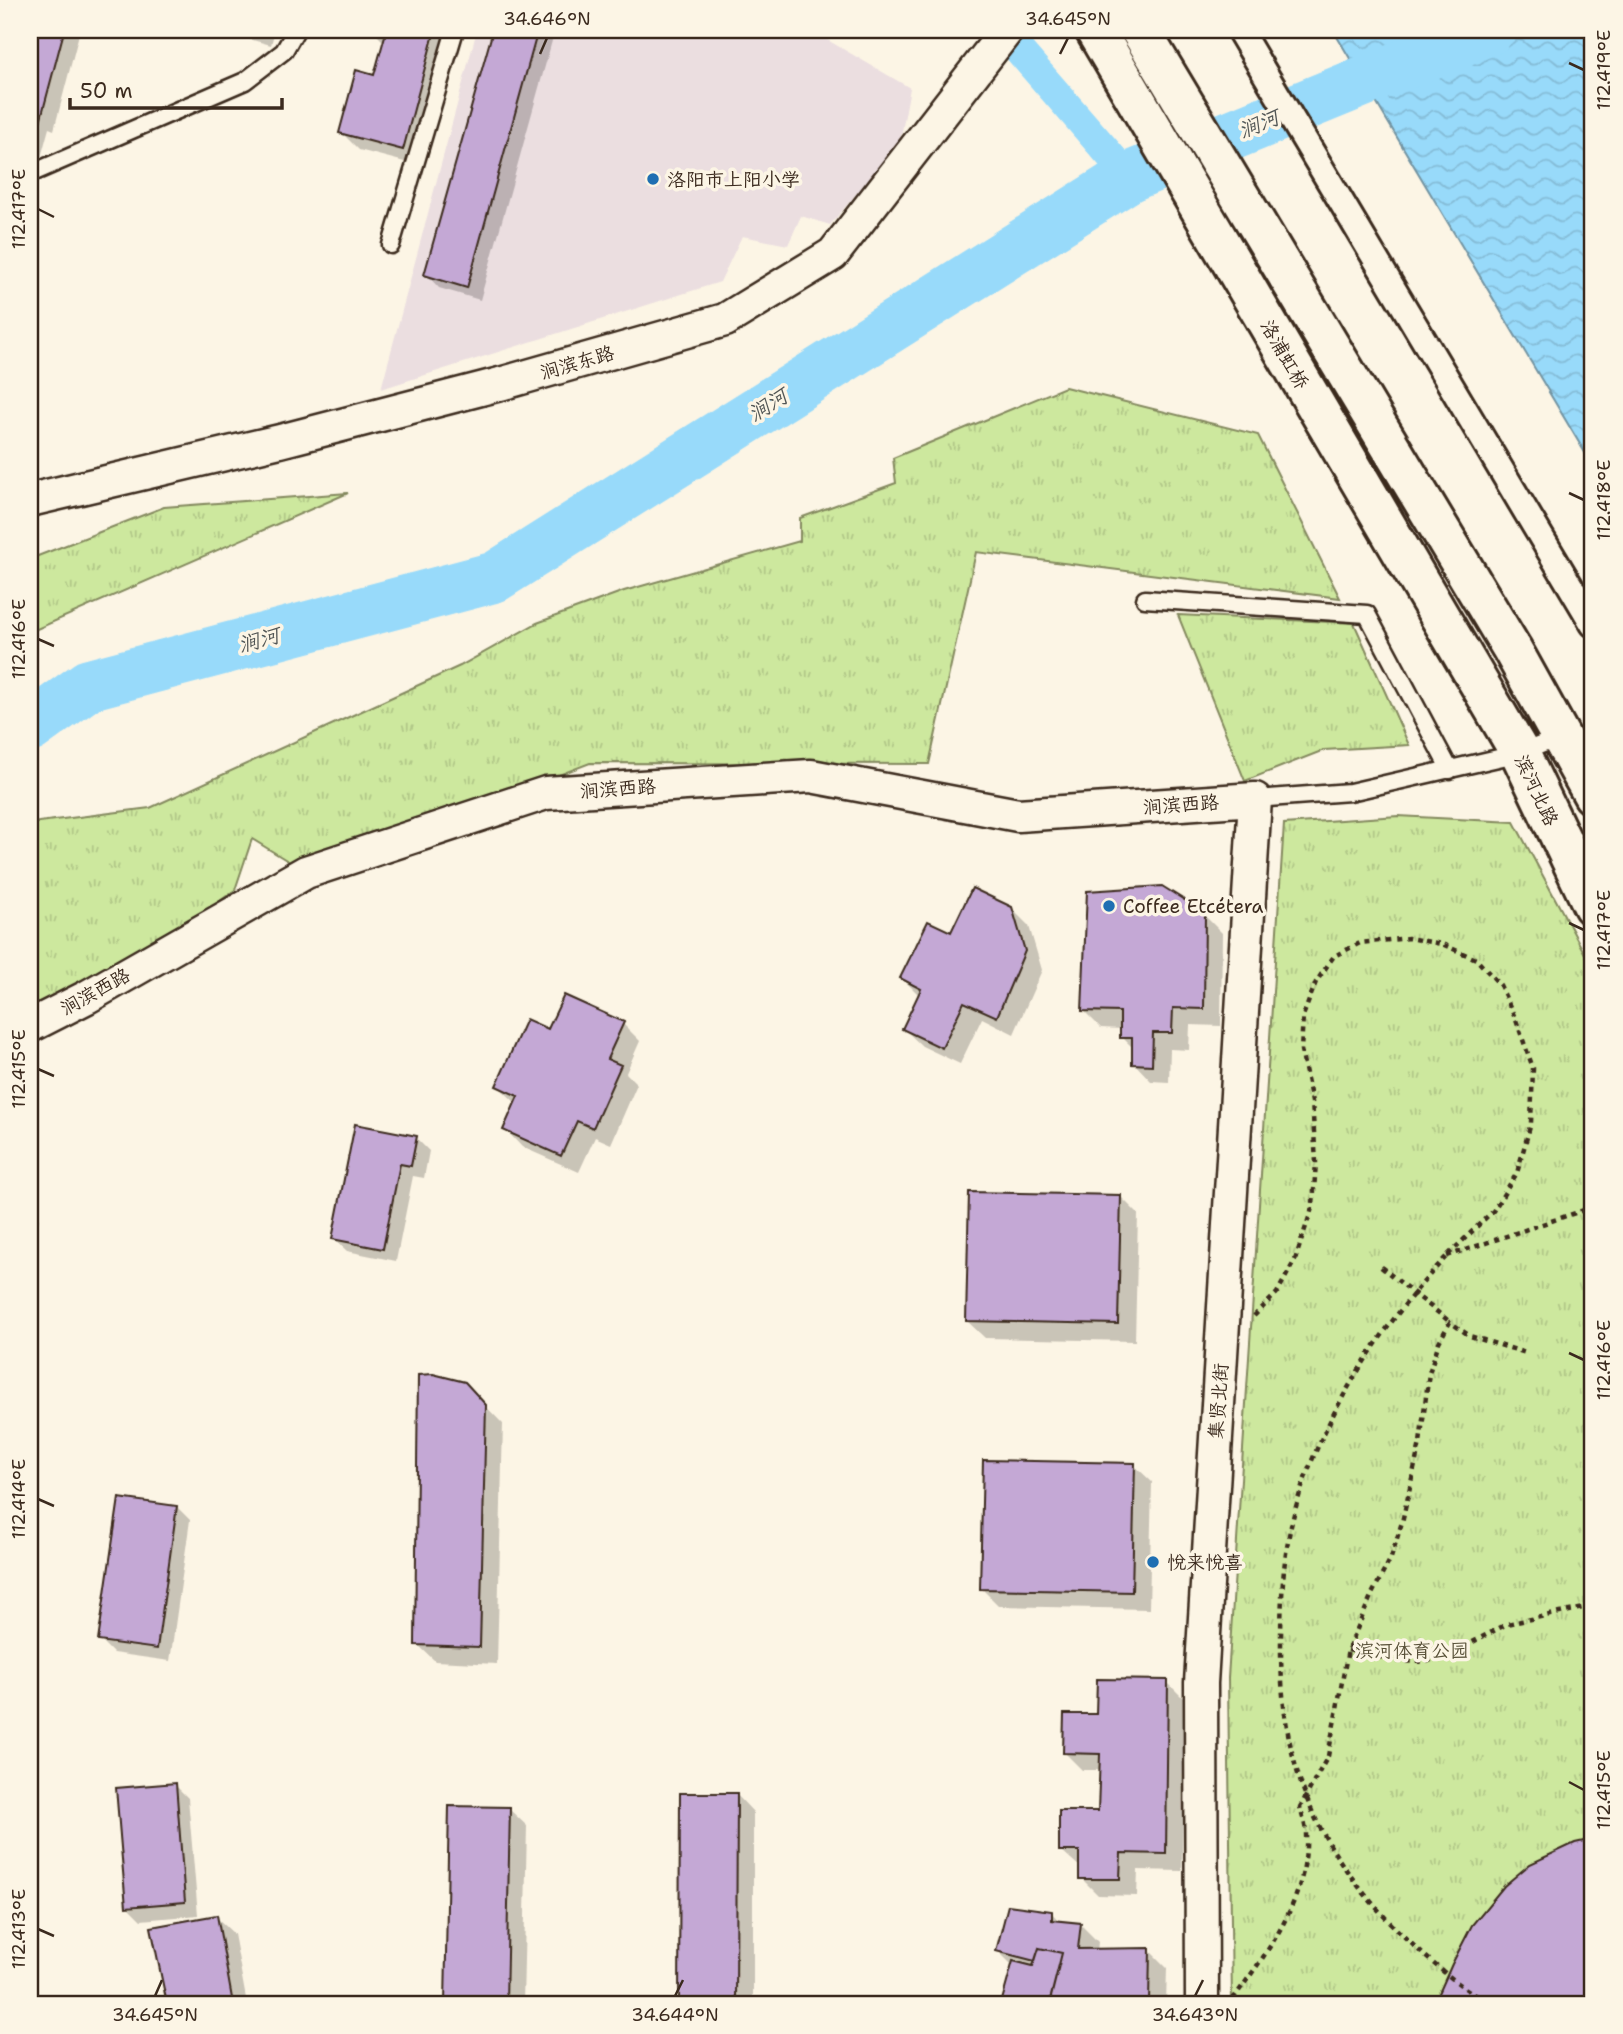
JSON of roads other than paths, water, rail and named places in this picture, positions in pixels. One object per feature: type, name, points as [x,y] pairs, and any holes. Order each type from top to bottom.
[{"type":"main road","name":"洛浦虹桥","points":[[1095,30],[1475,678]]},
{"type":"main road","points":[[1140,30],[1512,649],[1593,795]]},
{"type":"main road","name":"滨河北路","points":[[1475,678],[1520,753],[1593,905]]},
{"type":"street","name":"涧滨东路","points":[[30,500],[306,435],[500,384],[725,320],[833,254],[1007,30]]},
{"type":"street","points":[[1239,30],[1593,624]]},
{"type":"street","name":"涧滨西路","points":[[30,1026],[87,997],[306,872],[546,793],[811,776],[1018,815],[1255,799]]},
{"type":"street","name":"集贤北街","points":[[1217,2002],[1201,1683],[1255,799]]},
{"type":"lane","points":[[30,174],[245,81],[284,51],[296,30]]},
{"type":"lane","points":[[391,244],[455,30]]},
{"type":"lane","points":[[1145,599],[1367,614],[1450,770]]},
{"type":"lane","points":[[1255,799],[1350,792],[1520,753],[1561,737]]},
{"type":"water","points":[[1333,30],[1593,30],[1593,466]]},
{"type":"waterway","name":"涧河","points":[[30,727],[88,685],[495,577],[1129,177],[1489,30]]},
{"type":"waterway","points":[[1017,48],[1129,177]]},
{"type":"place","name":"洛阳市上阳小学","points":[[653,179]]},
{"type":"place","name":"Coffee Etcétera","points":[[1109,906]]},
{"type":"place","name":"悦来悦喜","points":[[1153,1562]]},
{"type":"park label","name":"滨河体育公园","points":[[1412,1650]]}]
